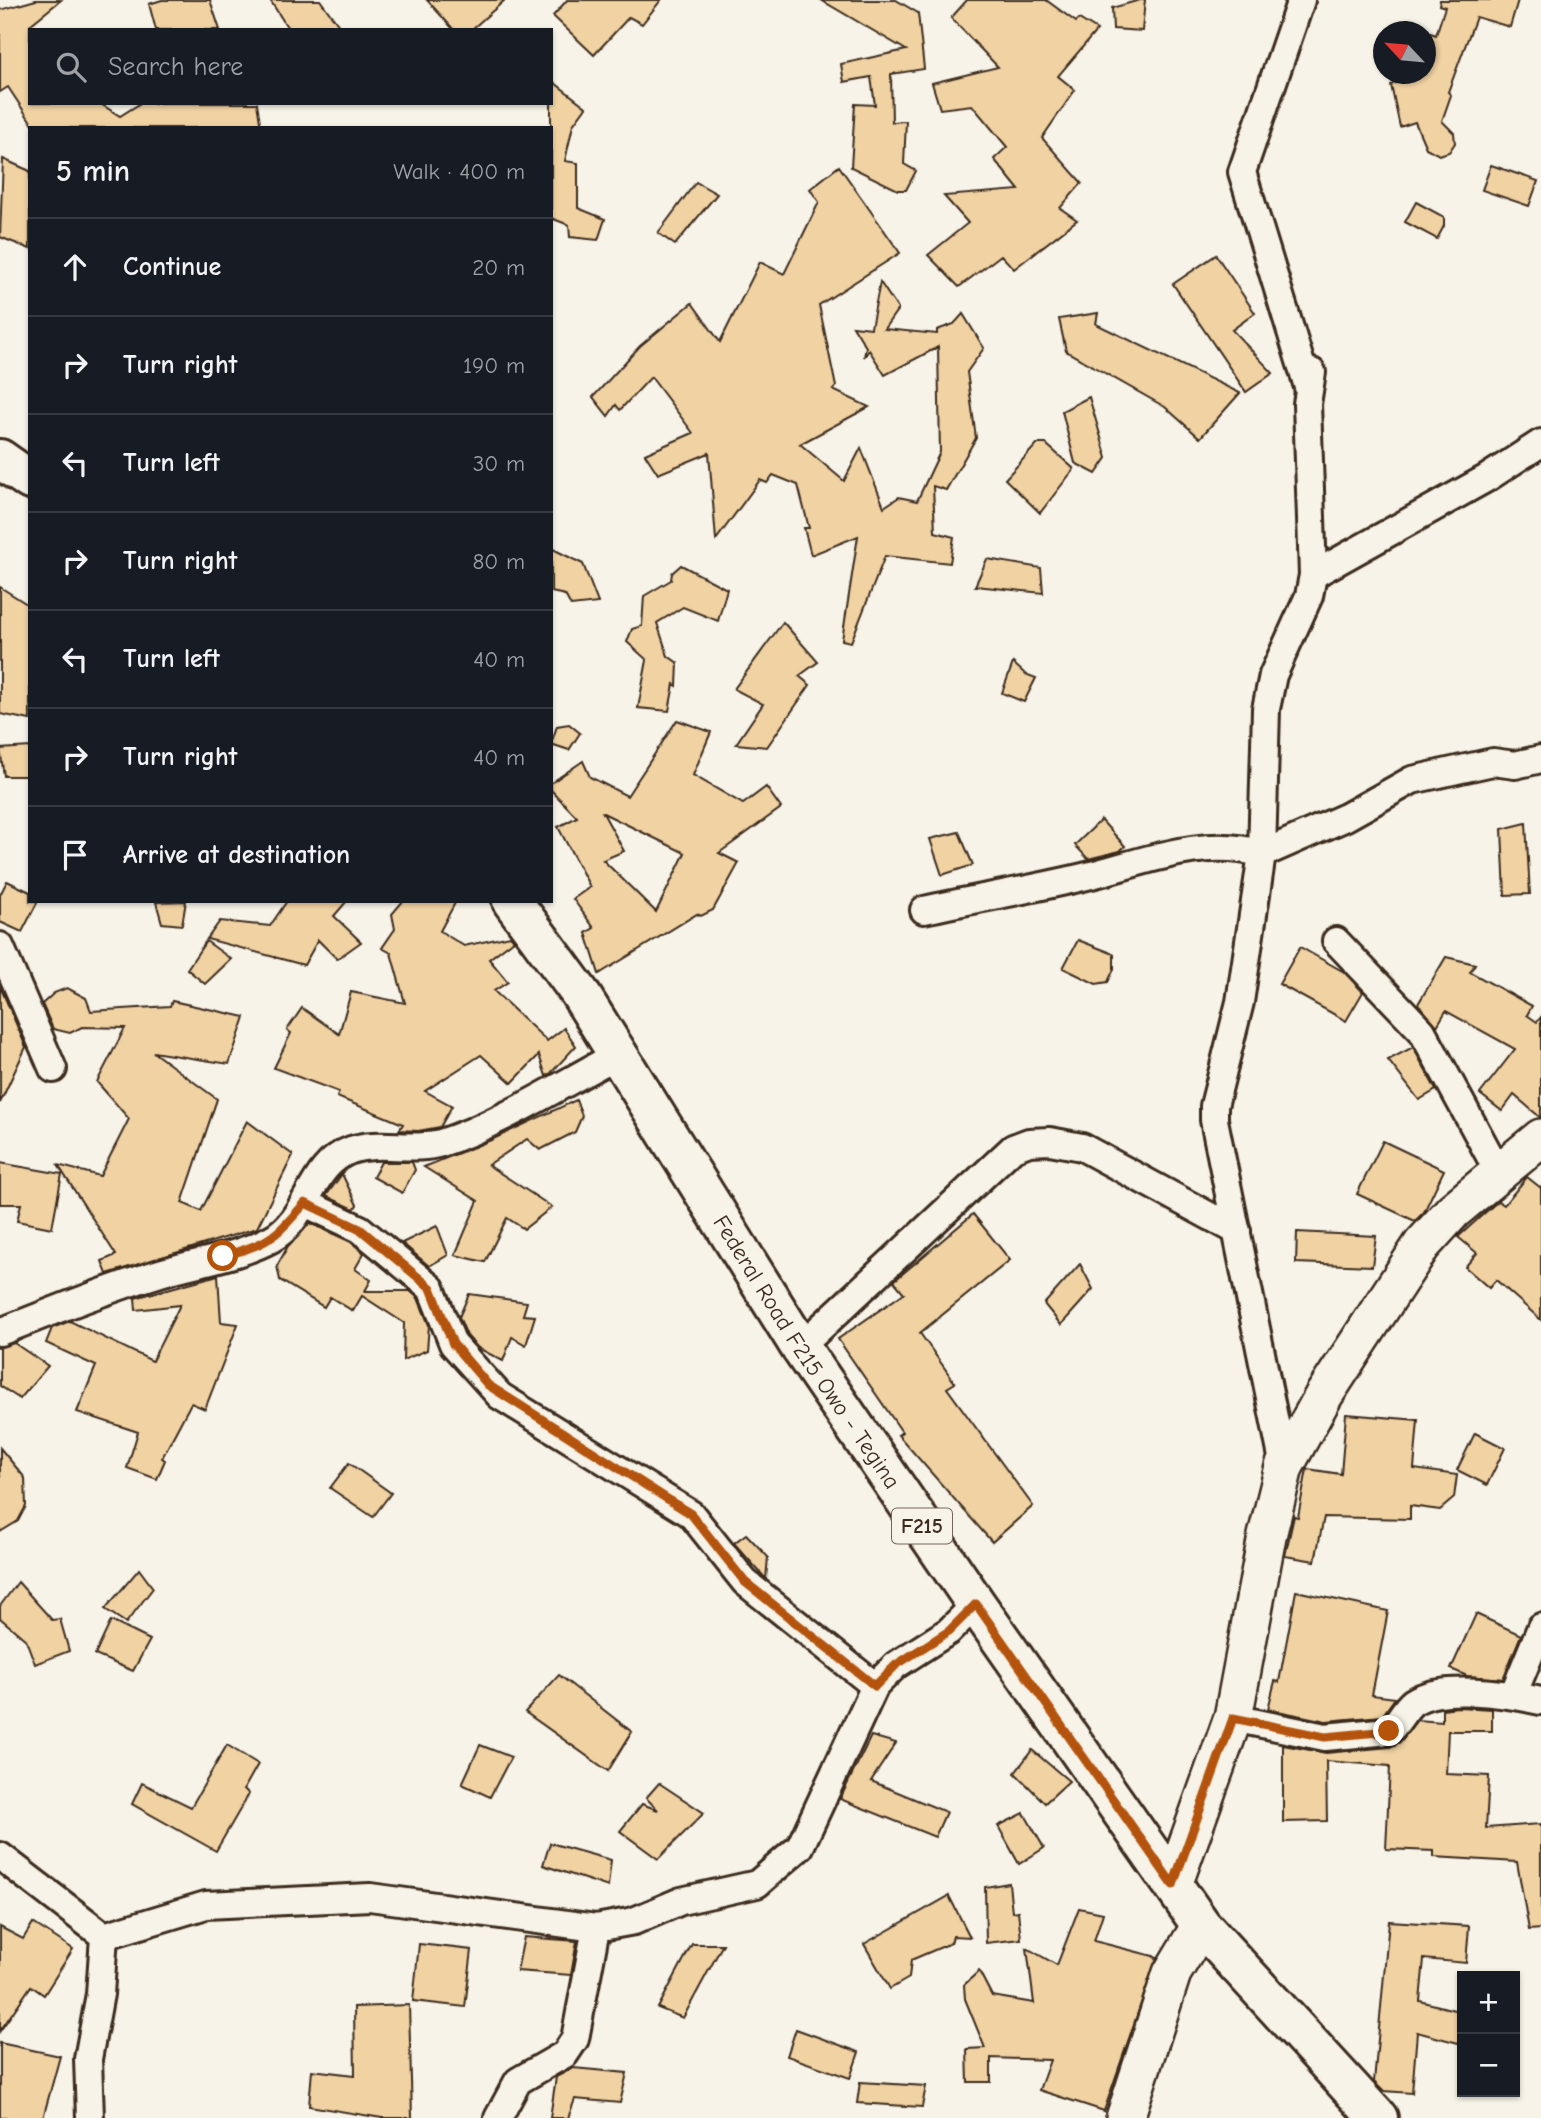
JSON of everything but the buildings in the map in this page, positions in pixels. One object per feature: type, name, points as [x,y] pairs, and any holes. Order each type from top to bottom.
[{"type":"main road","points":[[0,459],[28,479]]},
{"type":"main road","name":"Federal Road F215 Owo - Tegina","points":[[513,903],[579,992],[800,1347],[1201,1925],[1378,2118]]},
{"type":"street","points":[[1284,1467],[1214,1106],[1240,1002],[1262,854],[1265,709],[1273,676],[1309,596],[1313,575],[1310,379],[1242,172],[1301,0]]},
{"type":"street","points":[[1313,575],[1487,478],[1541,443]]},
{"type":"street","points":[[925,911],[1097,873],[1164,853],[1245,849],[1262,854],[1346,817],[1412,780],[1485,763],[1515,765],[1541,759]]},
{"type":"street","points":[[1336,941],[1422,1031],[1498,1171]]},
{"type":"street","points":[[0,946],[53,1069]]},
{"type":"street","points":[[0,1332],[107,1290],[248,1250],[275,1237],[305,1203],[320,1171],[334,1158],[352,1150],[381,1146],[431,1145],[461,1135],[617,1055]]},
{"type":"street","points":[[1173,1885],[1233,1718],[1267,1536],[1284,1467],[1324,1395],[1422,1245],[1453,1211],[1541,1138]]},
{"type":"street","points":[[800,1347],[1013,1148],[1029,1142],[1050,1141],[1082,1147],[1237,1231]]},
{"type":"street","points":[[305,1203],[360,1229],[431,1288],[453,1344],[488,1385],[691,1514],[745,1582],[875,1686]]},
{"type":"street","points":[[104,1936],[205,1905],[370,1897],[596,1928],[634,1922],[681,1901],[757,1884],[780,1867],[800,1847],[875,1686],[896,1665],[949,1631],[976,1604]]},
{"type":"street","points":[[1513,1695],[1541,1627]]},
{"type":"street","points":[[1233,1718],[1325,1737],[1345,1738],[1389,1731],[1412,1703],[1437,1692],[1513,1695],[1541,1701]]},
{"type":"street","points":[[0,1856],[104,1936]]},
{"type":"street","points":[[1125,2118],[1172,1973],[1201,1925]]},
{"type":"street","points":[[498,2118],[519,2081],[565,2054],[575,2039],[596,1928]]},
{"type":"street","points":[[90,2118],[88,2059],[100,1994],[104,1936]]},
{"type":"route","points":[[223,1256],[248,1250],[275,1237],[305,1203],[360,1229],[431,1288],[453,1344],[500,1396],[532,1413],[691,1514],[705,1529],[724,1559],[745,1582],[875,1686],[896,1665],[949,1631],[976,1604],[1173,1885],[1233,1718],[1325,1737],[1345,1738],[1389,1731]]}]
